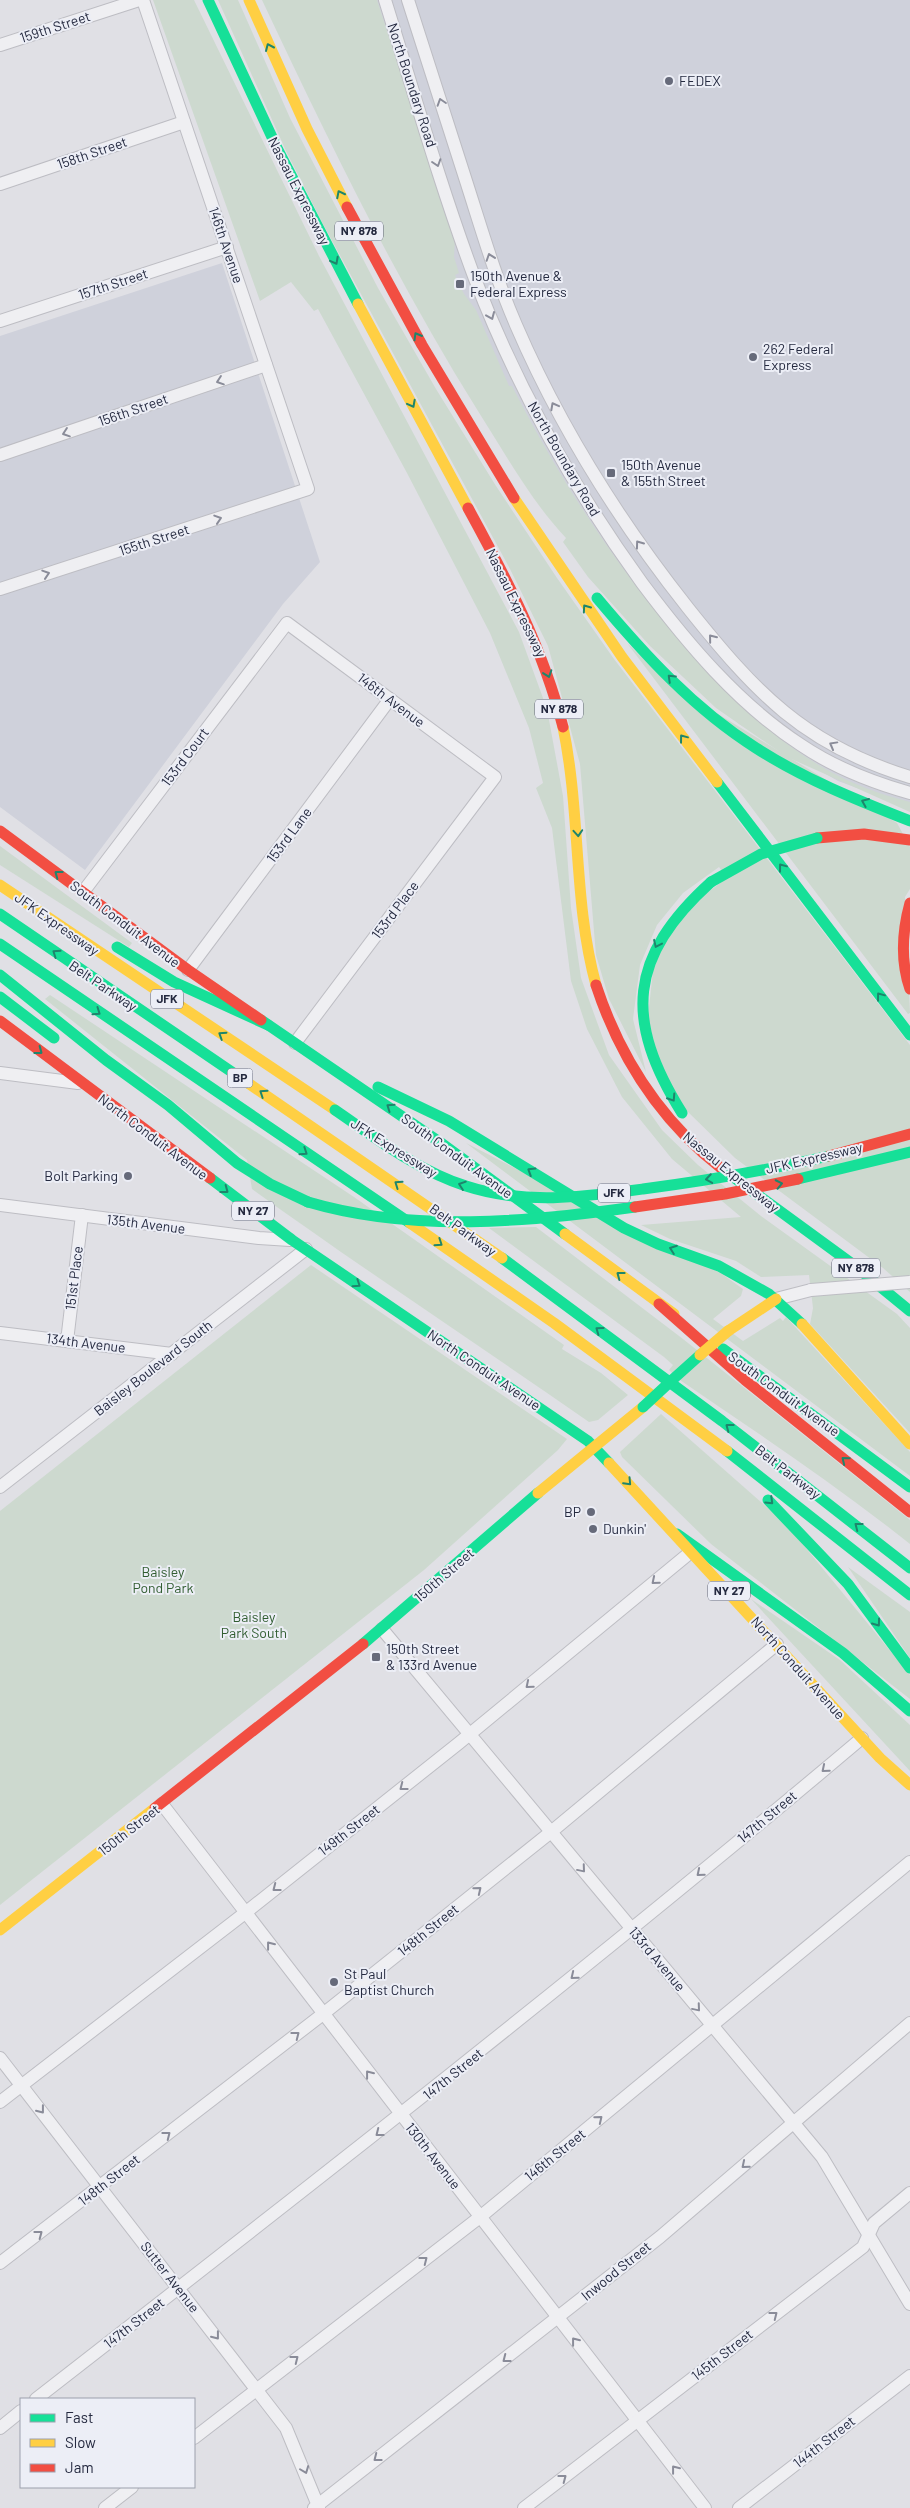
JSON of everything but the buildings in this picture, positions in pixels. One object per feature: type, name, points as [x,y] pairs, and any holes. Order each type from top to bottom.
[{"type":"main road","name":"Nassau Expressway","points":[[208,0],[249,91],[303,201],[510,586],[536,641],[556,698],[570,758],[576,805],[584,920],[590,961],[601,1000],[616,1038],[647,1092],[687,1139],[732,1177],[876,1282],[910,1311]]},
{"type":"main road","name":"NY 878","points":[[249,0],[304,122],[355,224],[418,338],[544,546],[610,641],[910,1035]]},
{"type":"main road","points":[[487,453],[553,543],[606,610],[665,673],[708,712],[740,738],[781,764],[910,821]]},
{"type":"main road","name":"South Conduit Avenue","points":[[0,831],[188,970],[441,1143],[910,1487]]},
{"type":"main road","points":[[800,1226],[693,1126],[668,1093],[651,1060],[645,1036],[642,999],[648,967],[664,931],[680,908],[711,882],[756,856],[789,844],[817,838],[857,834],[910,840]]},
{"type":"main road","points":[[0,872],[75,921]]},
{"type":"main road","name":"JFK Expressway","points":[[0,885],[411,1161],[446,1179],[483,1192],[523,1198],[583,1196],[649,1189],[812,1160],[910,1134]]},
{"type":"main road","points":[[910,903],[904,926],[902,948],[905,972],[910,989]]},
{"type":"main road","name":"Belt Parkway","points":[[0,914],[153,1020],[368,1163],[480,1242],[687,1395],[910,1566]]},
{"type":"main road","points":[[108,941],[174,982],[268,1025]]},
{"type":"main road","name":"Belt Parkway","points":[[0,944],[164,1058],[501,1285],[684,1419],[910,1595]]},
{"type":"main road","points":[[0,974],[106,1060],[168,1105],[237,1163],[270,1184],[308,1202]]},
{"type":"main road","points":[[0,997],[60,1042]]},
{"type":"main road","name":"North Conduit Avenue","points":[[0,1021],[292,1240],[594,1446],[677,1534],[880,1758],[910,1785]]},
{"type":"main road","points":[[327,1064],[433,1112],[624,1228],[724,1269],[776,1299],[819,1342],[910,1444]]},
{"type":"main road","points":[[812,1160],[910,1124]]},
{"type":"main road","points":[[195,1144],[263,1189],[308,1202]]},
{"type":"main road","name":"JFK Expressway","points":[[308,1202],[346,1214],[383,1220],[448,1221],[553,1216],[639,1207],[726,1194],[831,1173],[910,1152]]},
{"type":"main road","name":"150th Street","points":[[0,1930],[382,1629],[728,1331],[776,1299]]},
{"type":"main road","points":[[659,1304],[745,1380],[910,1512]]},
{"type":"main road","points":[[684,1419],[822,1554],[862,1602],[910,1668]]},
{"type":"main road","points":[[677,1534],[843,1653],[878,1681],[910,1711]]},
{"type":"street","name":"159th Street","points":[[0,45],[139,0]]},
{"type":"street","name":"146th Avenue","points":[[143,0],[308,489]]},
{"type":"street","name":"North Boundary Road","points":[[385,0],[462,240],[491,318],[543,428],[601,524],[676,627],[727,682],[764,717],[802,746],[836,766],[874,782],[910,793]]},
{"type":"street","name":"North Boundary Road","points":[[408,0],[506,300],[550,398],[600,486],[633,536],[668,583],[735,666],[761,693],[789,717],[823,739],[855,757],[910,777]]},
{"type":"street","name":"158th Street","points":[[0,184],[184,122]]},
{"type":"street","name":"157th Street","points":[[0,321],[226,247]]},
{"type":"street","name":"156th Street","points":[[0,455],[266,365]]},
{"type":"street","name":"155th Street","points":[[0,589],[308,489]]},
{"type":"street","name":"146th Avenue","points":[[288,623],[495,777]]},
{"type":"street","name":"153rd Court","points":[[83,892],[288,623]]},
{"type":"street","name":"153rd Lane","points":[[188,970],[390,699]]},
{"type":"street","name":"153rd Place","points":[[295,1043],[495,777]]},
{"type":"street","points":[[0,1074],[83,1084]]},
{"type":"street","name":"135th Avenue","points":[[0,1205],[258,1238],[292,1240]]},
{"type":"street","name":"151st Place","points":[[67,1341],[82,1216]]},
{"type":"street","name":"Baisley Boulevard South","points":[[0,1487],[306,1249]]},
{"type":"street","name":"150th Street","points":[[776,1299],[811,1290],[910,1282]]},
{"type":"street","name":"134th Avenue","points":[[0,1333],[172,1354]]},
{"type":"street","name":"149th Street","points":[[0,2102],[245,1913],[470,1734],[692,1551]]},
{"type":"street","name":"133rd Avenue","points":[[382,1629],[822,2158],[910,2304]]},
{"type":"street","name":"148th Street","points":[[0,2263],[323,2014],[551,1832],[777,1644]]},
{"type":"street","name":"147th Street","points":[[37,2398],[401,2116],[632,1930],[862,1738]]},
{"type":"street","points":[[880,1758],[910,1796]]},
{"type":"street","name":"130th Avenue","points":[[162,1804],[705,2508]]},
{"type":"street","name":"146th Street","points":[[195,2437],[480,2217],[910,1862]]},
{"type":"street","name":"Inwood Street","points":[[317,2507],[660,2237],[910,2024]]},
{"type":"street","name":"Sutter Avenue","points":[[0,2058],[286,2428],[317,2507]]},
{"type":"street","name":"145th Street","points":[[524,2508],[856,2252],[868,2236],[874,2222],[910,2193]]},
{"type":"street","name":"144th Street","points":[[739,2508],[910,2376]]},
{"type":"street","points":[[0,2428],[20,2412]]},
{"type":"street","points":[[105,2508],[131,2488]]},
{"type":"shaded area","points":[[281,0],[910,0],[910,807],[838,781],[739,724],[632,609]]},
{"type":"shaded area","points":[[222,263],[320,562],[283,604],[85,870],[0,807],[0,336]]},
{"type":"green space","points":[[153,0],[194,0],[319,256],[519,632],[547,709],[563,796],[571,908],[581,978],[609,1055],[662,1130],[698,1165],[761,1216],[897,1314],[910,1328],[910,1433],[810,1324],[813,1308],[809,1275],[761,1277],[736,1261],[670,1239],[641,1225],[741,1217],[672,1159],[622,1097],[587,1029],[571,981],[552,828],[536,788],[543,783],[529,728],[490,633],[407,473],[318,309],[314,311],[291,282],[260,301]]},
{"type":"green space","points":[[218,0],[238,0],[290,118],[378,288],[436,389],[496,486],[614,659],[910,1045],[910,1292],[883,1268],[735,1158],[686,1110],[659,1067],[648,1017],[653,970],[669,933],[692,904],[727,878],[719,867],[683,893],[657,925],[640,965],[633,1019],[646,1072],[609,999],[596,955],[580,764],[548,646],[510,569],[323,224],[287,153]]},
{"type":"green space","points":[[262,0],[377,0],[455,239],[454,257],[459,273],[455,275],[464,294],[476,310],[509,386],[512,386],[530,421],[591,522],[660,617],[701,664],[749,713],[784,742],[832,773],[865,788],[910,802],[910,812],[787,757],[716,708],[650,646],[588,577],[563,542],[566,538],[541,509],[509,461],[419,311],[364,209]]},
{"type":"green space","points":[[627,643],[669,684],[897,823],[910,847],[910,889],[905,897],[910,1013],[908,1014]]},
{"type":"green space","points":[[0,846],[132,943],[129,947],[0,865]]},
{"type":"green space","points":[[50,995],[354,1197],[564,1345],[562,1349],[601,1373],[628,1395],[598,1420],[589,1422],[336,1248],[252,1189],[247,1160],[45,999]]},
{"type":"green space","points":[[466,1143],[722,1274],[743,1289],[741,1296],[713,1319],[743,1341],[780,1318],[783,1321],[786,1317],[910,1452],[910,1476]]},
{"type":"green space","points":[[536,1227],[683,1339],[910,1520],[910,1544],[825,1480],[677,1378],[669,1370],[673,1365],[664,1357],[489,1228]]},
{"type":"green space","name":"Baisley Pond Park","points":[[311,1265],[567,1439],[558,1450],[424,1570],[0,1905],[0,1511]]},
{"type":"green space","points":[[661,1414],[787,1525],[910,1675],[910,1699],[711,1544],[622,1457],[620,1452]]},
{"type":"green space","points":[[848,1567],[910,1612],[910,1658]]},
{"type":"green space","points":[[751,1599],[840,1660],[910,1725],[910,1771]]},
{"type":"traffic: fast","points":[[208,0],[278,150],[358,304]]},
{"type":"traffic: fast","points":[[597,598],[633,640],[671,679],[733,733],[793,770],[851,797],[910,821]]},
{"type":"traffic: fast","points":[[717,782],[910,1035]]},
{"type":"traffic: fast","points":[[711,882],[761,854],[817,838]]},
{"type":"traffic: fast","points":[[682,1113],[663,1079],[650,1048],[644,1019],[644,991],[650,964],[663,937],[684,910],[711,882]]},
{"type":"traffic: fast","points":[[0,914],[248,1083]]},
{"type":"traffic: fast","points":[[0,944],[410,1223]]},
{"type":"traffic: fast","points":[[117,947],[174,982],[268,1025]]},
{"type":"traffic: fast","points":[[0,975],[106,1060],[168,1105],[237,1163],[270,1184],[308,1202]]},
{"type":"traffic: fast","points":[[0,997],[54,1038]]},
{"type":"traffic: fast","points":[[261,1020],[441,1143],[565,1234]]},
{"type":"traffic: fast","points":[[378,1087],[449,1121],[624,1228],[658,1244],[719,1266],[769,1294],[802,1324]]},
{"type":"traffic: fast","points":[[335,1110],[398,1153],[431,1172],[466,1186],[510,1196],[554,1198],[621,1192],[736,1175],[829,1156]]},
{"type":"traffic: fast","points":[[798,1179],[910,1152]]},
{"type":"traffic: fast","points":[[721,1168],[855,1266],[910,1311]]},
{"type":"traffic: fast","points":[[210,1178],[292,1240],[588,1441],[609,1463]]},
{"type":"traffic: fast","points":[[308,1202],[348,1212],[388,1218],[471,1222],[554,1217],[635,1207]]},
{"type":"traffic: fast","points":[[502,1258],[722,1421],[910,1568]]},
{"type":"traffic: fast","points":[[723,1349],[910,1487]]},
{"type":"traffic: fast","points":[[671,1381],[700,1355]]},
{"type":"traffic: fast","points":[[643,1407],[671,1381]]},
{"type":"traffic: fast","points":[[727,1451],[910,1595]]},
{"type":"traffic: fast","points":[[363,1644],[538,1493]]},
{"type":"traffic: fast","points":[[768,1500],[848,1584],[910,1668]]},
{"type":"traffic: fast","points":[[677,1534],[843,1653],[910,1711]]},
{"type":"traffic: slow","points":[[249,0],[307,129],[347,207]]},
{"type":"traffic: slow","points":[[358,304],[468,508]]},
{"type":"traffic: slow","points":[[514,498],[622,657],[717,782]]},
{"type":"traffic: slow","points":[[563,727],[573,792],[584,922],[596,985]]},
{"type":"traffic: slow","points":[[0,885],[335,1110]]},
{"type":"traffic: slow","points":[[248,1083],[502,1258]]},
{"type":"traffic: slow","points":[[410,1223],[554,1323],[727,1451]]},
{"type":"traffic: slow","points":[[565,1234],[674,1314]]},
{"type":"traffic: slow","points":[[728,1331],[776,1299]]},
{"type":"traffic: slow","points":[[802,1324],[910,1444]]},
{"type":"traffic: slow","points":[[700,1355],[728,1331]]},
{"type":"traffic: slow","points":[[538,1493],[643,1407]]},
{"type":"traffic: slow","points":[[609,1463],[880,1758],[910,1785]]},
{"type":"traffic: slow","points":[[0,1930],[155,1808]]},
{"type":"traffic: jam","points":[[347,207],[422,345],[514,498]]},
{"type":"traffic: jam","points":[[468,508],[523,615],[545,670],[563,727]]},
{"type":"traffic: jam","points":[[0,831],[188,970],[261,1020]]},
{"type":"traffic: jam","points":[[817,838],[864,834],[910,840]]},
{"type":"traffic: jam","points":[[910,903],[903,946],[903,957],[910,989]]},
{"type":"traffic: jam","points":[[596,985],[617,1038],[645,1086],[679,1129],[721,1168]]},
{"type":"traffic: jam","points":[[0,1021],[210,1178]]},
{"type":"traffic: jam","points":[[829,1156],[910,1134]]},
{"type":"traffic: jam","points":[[635,1207],[725,1194],[798,1179]]},
{"type":"traffic: jam","points":[[659,1304],[745,1380],[910,1512]]},
{"type":"traffic: jam","points":[[155,1808],[363,1644]]},
{"type":"place","name":"FEDEX","points":[[669,81]]},
{"type":"place","name":"150th Avenue & Federal Express","points":[[460,284]]},
{"type":"place","name":"262 Federal Express","points":[[753,357]]},
{"type":"place","name":"150th Avenue & 155th Street","points":[[611,473]]},
{"type":"place","name":"Bolt Parking","points":[[128,1176]]},
{"type":"place","name":"BP","points":[[591,1512]]},
{"type":"place","name":"Dunkin'","points":[[593,1529]]},
{"type":"place","name":"150th Street & 133rd Avenue","points":[[376,1657]]},
{"type":"place","name":"St Paul Baptist Church","points":[[334,1982]]},
{"type":"park label","name":"Baisley Park South","points":[[254,1625]]}]
